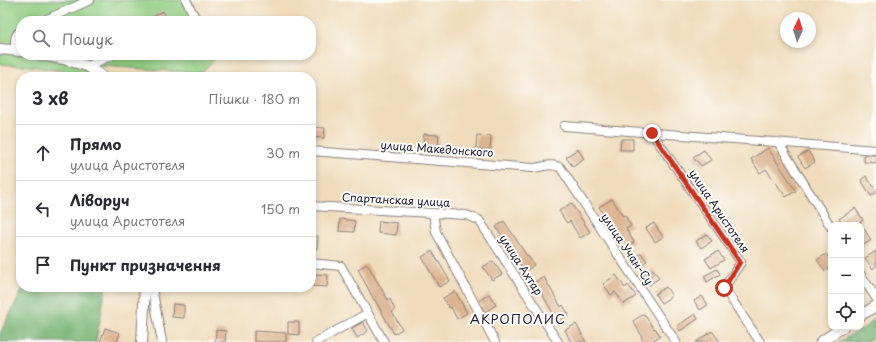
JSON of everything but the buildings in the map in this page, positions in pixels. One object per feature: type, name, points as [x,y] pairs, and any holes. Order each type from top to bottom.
[{"type":"main road","points":[[0,49],[16,51]]},
{"type":"main road","points":[[67,60],[87,66],[96,72]]},
{"type":"main road","points":[[142,342],[145,292]]},
{"type":"main road","points":[[864,313],[876,306]]},
{"type":"main road","points":[[821,342],[839,330]]},
{"type":"street","points":[[54,16],[90,0]]},
{"type":"street","points":[[186,0],[194,16]]},
{"type":"street","points":[[87,66],[101,60]]},
{"type":"street","points":[[564,126],[876,150]]},
{"type":"street","name":"улица Аристотеля","points":[[652,133],[740,262],[724,288],[760,342]]},
{"type":"street","points":[[778,142],[828,222]]},
{"type":"street","name":"улица Македонского","points":[[316,151],[533,168],[546,165],[560,167]]},
{"type":"street","name":"улица Учан-Су","points":[[560,167],[676,342]]},
{"type":"street","name":"Спартанская улица","points":[[316,206],[466,215],[479,220]]},
{"type":"street","points":[[433,213],[436,232],[495,342]]},
{"type":"street","name":"улица Ахтар","points":[[479,220],[558,342]]},
{"type":"street","points":[[316,264],[341,266],[384,342]]},
{"type":"street","points":[[864,279],[876,298]]},
{"type":"street","points":[[153,292],[162,342]]},
{"type":"street","points":[[316,342],[368,313]]},
{"type":"green space","points":[[0,0],[191,0],[198,16],[16,16],[16,60],[214,60],[202,72],[102,66],[92,72],[68,72],[30,66],[0,64]]},
{"type":"green space","points":[[21,292],[105,292],[96,342],[0,342],[0,333]]},
{"type":"green space","points":[[876,316],[876,337],[868,341],[838,342],[860,330],[864,330],[864,328]]},
{"type":"district","name":"АКРОПОЛИС","points":[[518,319]]},
{"type":"route","points":[[652,133],[740,262],[724,288]]}]
